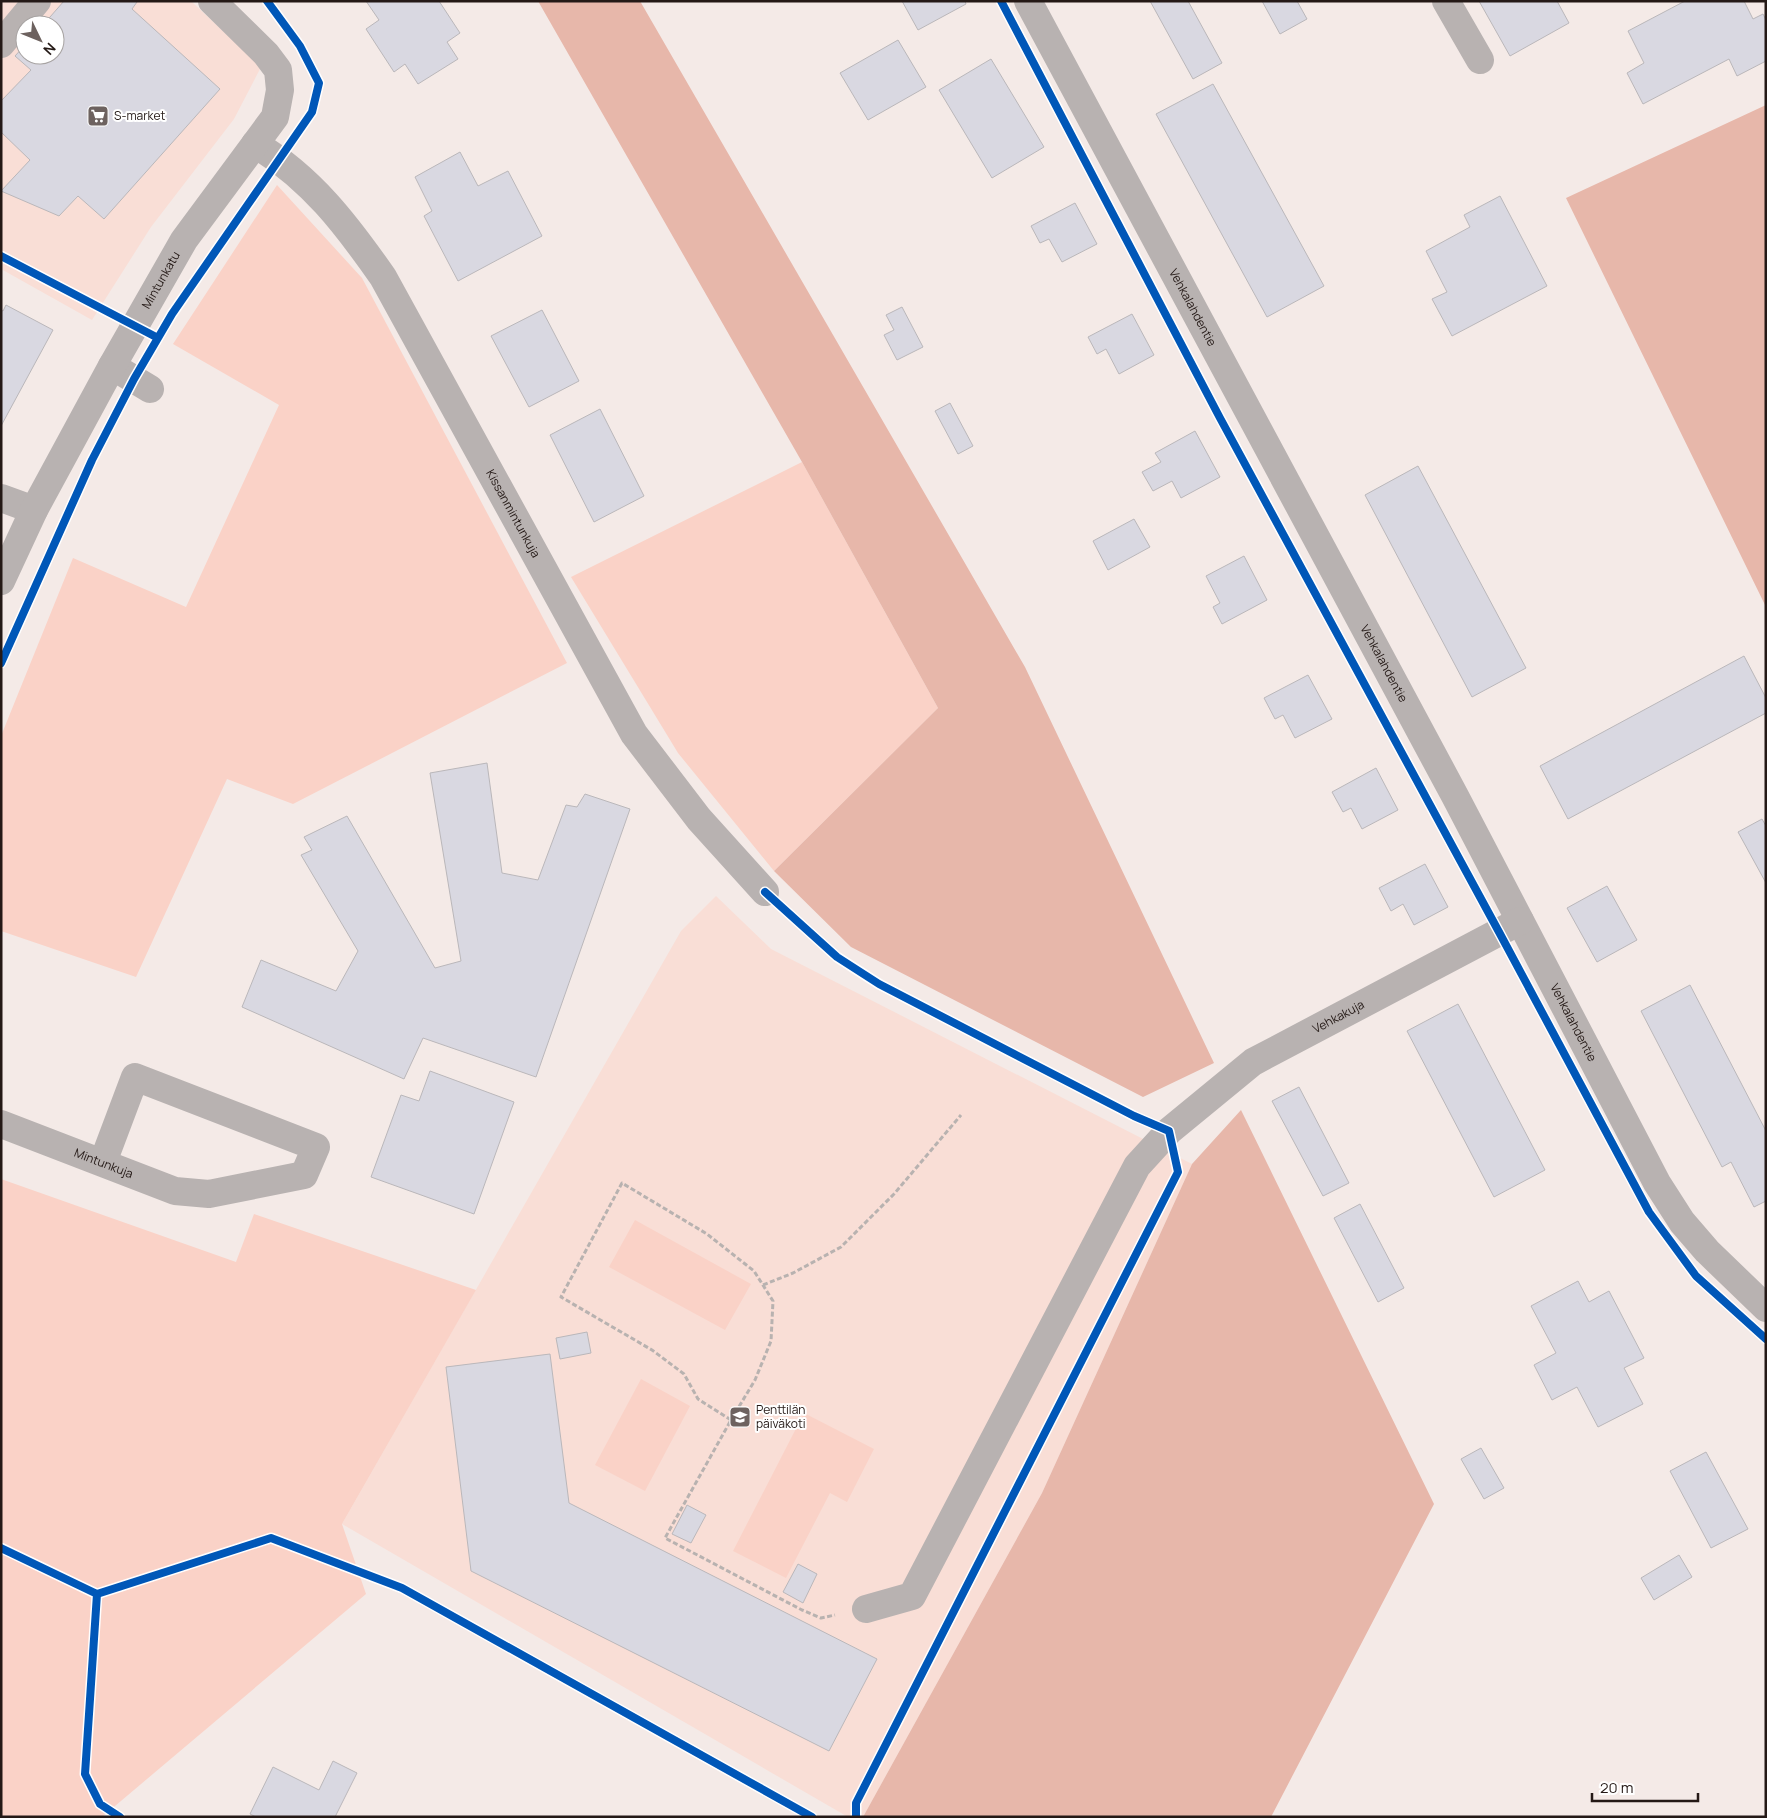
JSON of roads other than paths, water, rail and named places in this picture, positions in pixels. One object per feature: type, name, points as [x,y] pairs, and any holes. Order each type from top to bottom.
[{"type":"street","points":[[1,44],[37,1]]},
{"type":"street","name":"Mintunkatu","points":[[1,580],[34,510],[112,366],[184,240],[275,117],[280,90],[278,70],[266,54],[212,1]]},
{"type":"street","name":"Vehkalahdentie","points":[[1028,1],[1520,921],[1657,1183],[1682,1222],[1764,1303]]},
{"type":"street","points":[[1446,1],[1480,60]]},
{"type":"street","name":"Kissanmintunkuja","points":[[255,144],[279,158],[320,196],[356,238],[383,277],[634,734],[699,819],[765,892]]},
{"type":"street","points":[[112,366],[150,388]]},
{"type":"street","points":[[1,498],[34,510]]},
{"type":"street","name":"Vehkakuja","points":[[866,1609],[912,1596],[1136,1166],[1169,1131],[1253,1062],[1520,921]]},
{"type":"street","name":"Mintunkuja","points":[[1,1124],[175,1191],[209,1194],[304,1175],[316,1147],[135,1077],[103,1162]]},
{"type":"place","name":"S-market","points":[[98,116]]},
{"type":"place","name":"Penttilän päiväkoti","points":[[740,1417]]}]
